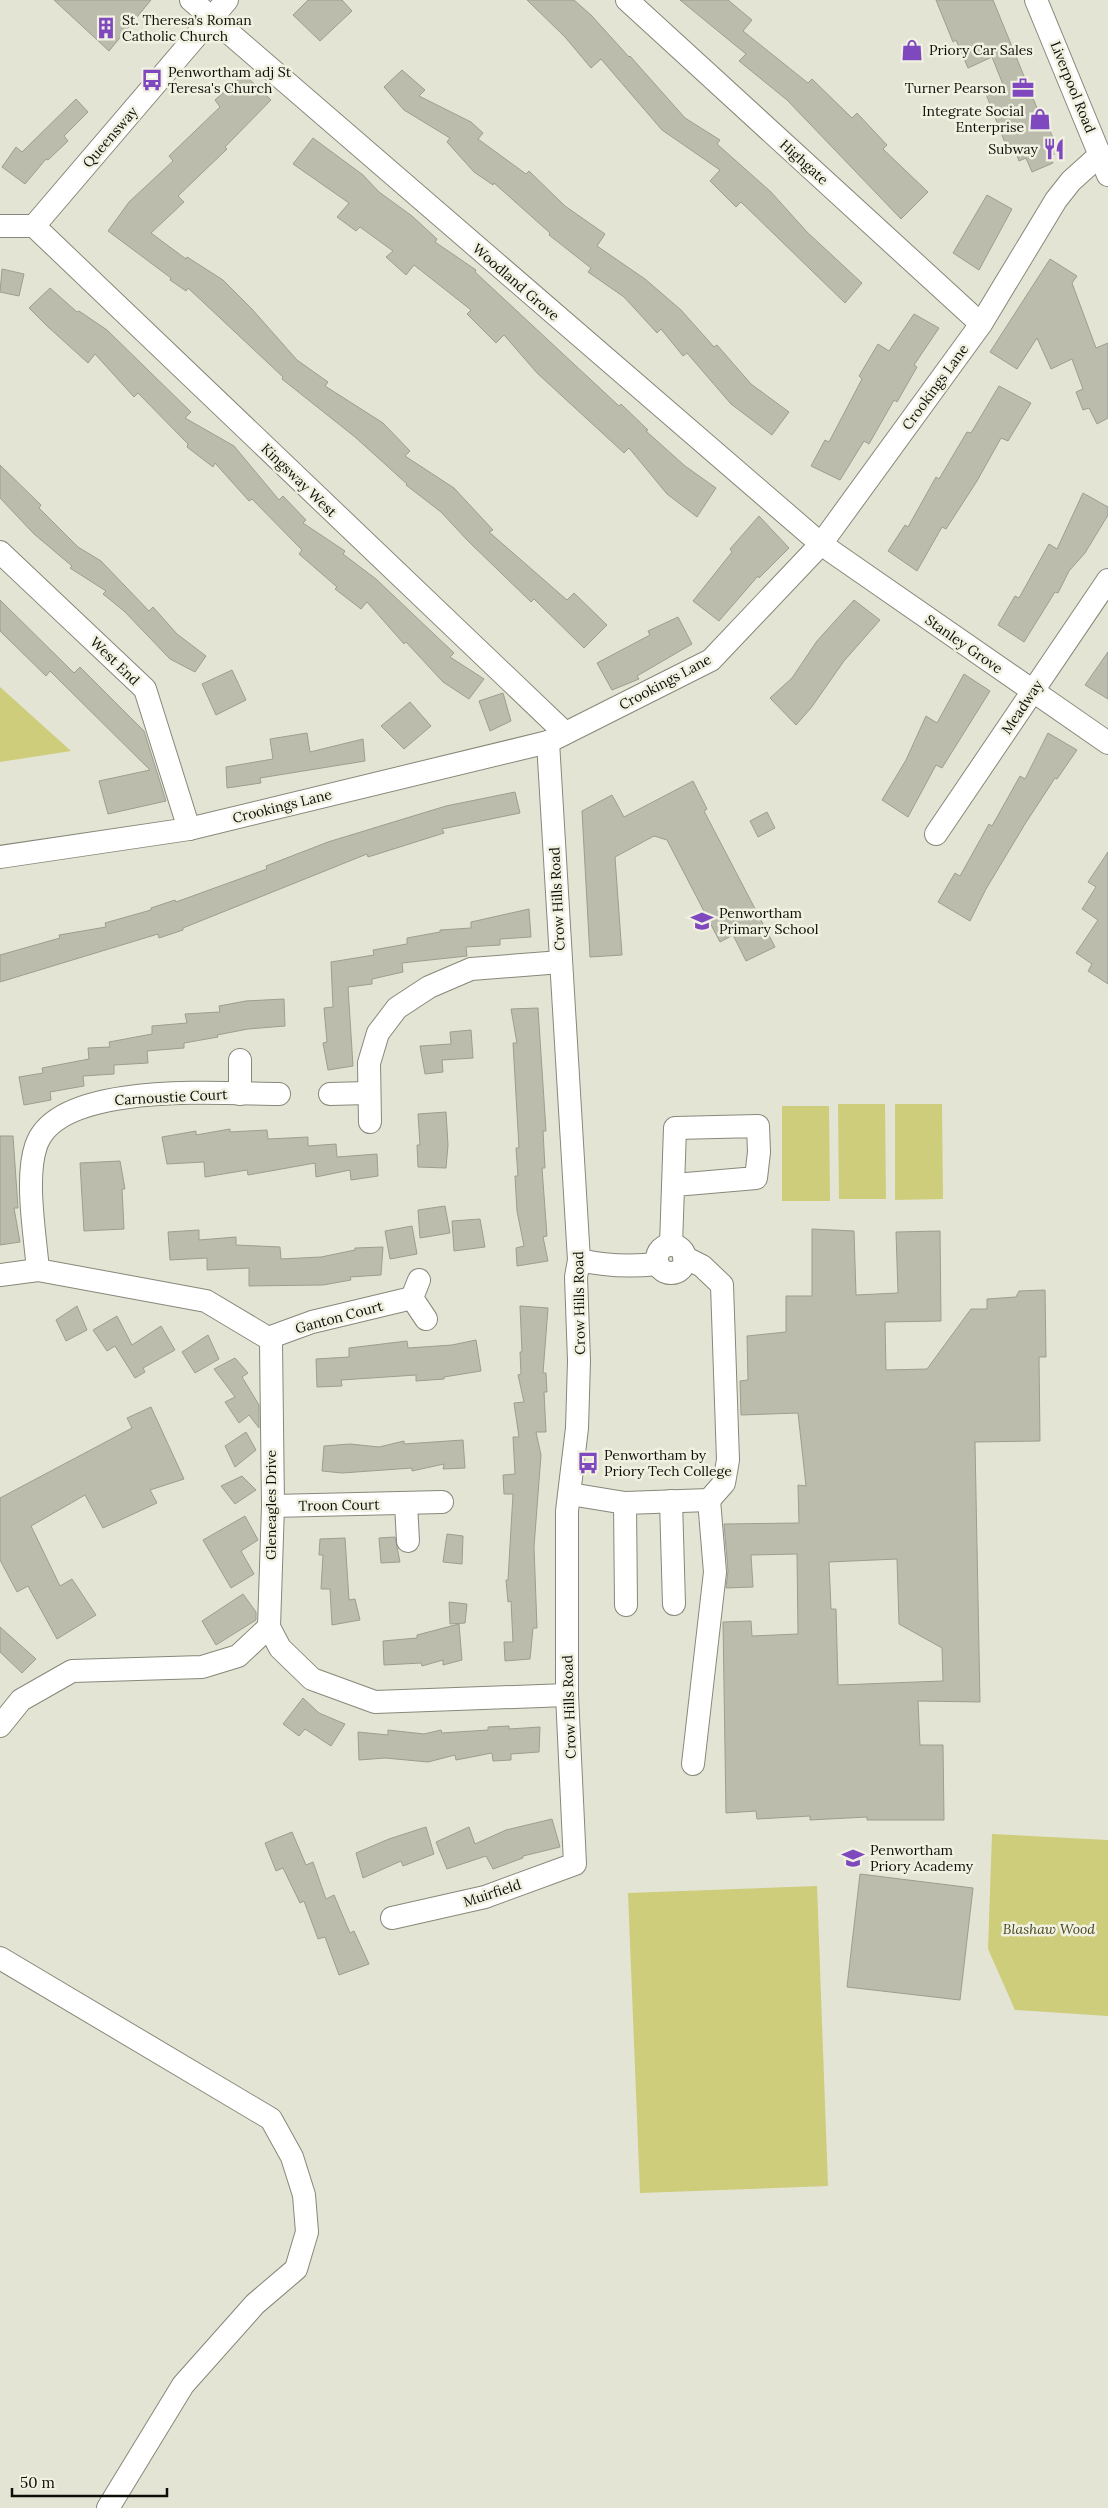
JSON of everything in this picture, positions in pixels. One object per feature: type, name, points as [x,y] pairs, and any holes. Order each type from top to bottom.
[{"type":"street","name":"Woodland Grove","points":[[191,0],[821,544]]},
{"type":"street","name":"Queensway","points":[[34,226],[228,0]]},
{"type":"street","name":"Highgate","points":[[627,0],[981,324]]},
{"type":"street","name":"Liverpool Road","points":[[1036,0],[1105,164]]},
{"type":"street","name":"Crookings Lane","points":[[0,857],[189,829],[556,738],[711,660],[821,544],[981,324],[1056,200],[1071,181],[1105,164]]},
{"type":"street","points":[[0,226],[34,226]]},
{"type":"street","name":"Kingsway West","points":[[34,226],[556,738]]},
{"type":"street","name":"Stanley Grove","points":[[821,544],[1032,692],[1108,742]]},
{"type":"street","name":"West End","points":[[0,552],[145,689],[189,829]]},
{"type":"street","name":"Meadway","points":[[936,834],[1108,580]]},
{"type":"street","name":"Crow Hills Road","points":[[556,738],[561,962],[579,1260],[576,1276],[580,1361],[577,1428],[567,1511],[567,1694],[575,1864]]},
{"type":"street","points":[[370,1122],[368,1093],[369,1063],[378,1033],[397,1008],[429,988],[471,969],[561,962]]},
{"type":"street","name":"Carnoustie Court","points":[[240,1060],[240,1094]]},
{"type":"street","points":[[330,1094],[368,1093]]},
{"type":"street","name":"Carnoustie Court","points":[[38,1270],[31,1168],[36,1145],[47,1126],[68,1112],[122,1097],[278,1094]]},
{"type":"street","points":[[579,1260],[603,1266],[633,1267],[657,1264],[663,1271],[672,1274],[683,1266],[678,1251],[675,1185]]},
{"type":"street","points":[[678,1251],[702,1266],[722,1285],[728,1460],[724,1482],[710,1500],[715,1572],[693,1764]]},
{"type":"street","points":[[0,1275],[38,1270],[206,1301],[268,1338]]},
{"type":"street","name":"Ganton Court","points":[[268,1338],[415,1289],[426,1319]]},
{"type":"street","name":"Gleneagles Drive","points":[[268,1338],[271,1343],[272,1506],[269,1627],[280,1648],[312,1680],[375,1702],[567,1694]]},
{"type":"street","points":[[570,1494],[625,1503],[710,1500]]},
{"type":"street","points":[[671,1501],[674,1604]]},
{"type":"street","name":"Troon Court","points":[[272,1506],[442,1502]]},
{"type":"street","points":[[625,1503],[626,1605]]},
{"type":"street","points":[[406,1504],[408,1541]]},
{"type":"street","points":[[0,1726],[21,1700],[72,1671],[202,1667],[238,1656],[269,1627]]},
{"type":"street","name":"Muirfield","points":[[402,1913],[485,1897],[575,1864]]},
{"type":"street","points":[[0,1958],[270,2119],[292,2157],[304,2194],[307,2232],[296,2269],[255,2304],[184,2385],[108,2508]]},
{"type":"green space","points":[[0,687],[71,751],[0,762]]},
{"type":"green space","points":[[838,1104],[885,1104],[886,1199],[839,1199]]},
{"type":"green space","points":[[895,1104],[942,1104],[943,1199],[895,1200]]},
{"type":"green space","points":[[782,1106],[829,1106],[830,1201],[782,1201]]},
{"type":"green space","name":"Blashaw Wood","points":[[992,1834],[1108,1840],[1108,2016],[1015,2010],[988,1949]]},
{"type":"green space","points":[[817,1886],[828,2186],[640,2193],[628,1893]]},
{"type":"building","name":"St. Theresa’s Roman Catholic Church","points":[[54,0],[151,0],[109,51]]},
{"type":"building","points":[[308,0],[342,0],[352,11],[320,41],[293,15]]},
{"type":"building","points":[[527,0],[574,0],[591,15],[685,118],[720,140],[717,144],[771,192],[807,232],[862,283],[845,303],[741,202],[736,207],[710,181],[720,170],[662,130],[601,59],[591,68],[565,37]]},
{"type":"building","points":[[680,0],[728,0],[752,20],[743,31],[808,83],[812,79],[852,118],[857,113],[887,145],[883,149],[928,192],[901,219],[787,100],[739,61],[746,54]]},
{"type":"building","points":[[936,0],[993,0],[1037,108],[1040,107],[1059,152],[1050,156],[1053,163],[1032,172],[1026,158],[1019,161],[1013,145],[1007,148],[986,94],[1004,87],[992,57],[968,68],[956,40],[953,42]]},
{"type":"building","points":[[402,70],[425,90],[419,96],[471,122],[483,133],[478,139],[526,174],[529,171],[565,206],[605,234],[597,246],[645,279],[681,310],[714,347],[717,345],[751,384],[789,412],[772,435],[731,404],[687,353],[683,356],[661,329],[657,333],[624,297],[588,272],[591,268],[549,235],[550,233],[494,183],[493,185],[474,172],[447,142],[450,138],[404,110],[384,87]]},
{"type":"building","points":[[244,74],[271,100],[225,147],[227,149],[178,196],[184,202],[151,233],[186,259],[187,257],[223,280],[251,308],[297,360],[328,382],[325,386],[383,423],[410,451],[405,456],[454,488],[493,530],[489,532],[567,600],[574,593],[607,625],[584,648],[534,599],[531,602],[441,512],[406,485],[355,437],[282,379],[283,377],[188,288],[186,291],[170,280],[171,278],[108,231],[129,202],[173,161],[169,156],[220,107],[215,100]]},
{"type":"building","points":[[76,99],[88,112],[64,136],[68,141],[48,160],[46,159],[25,184],[2,167],[16,147],[22,152]]},
{"type":"building","points":[[313,138],[363,175],[379,192],[412,216],[437,239],[435,242],[476,270],[475,272],[619,406],[621,404],[648,430],[646,431],[685,466],[716,488],[697,517],[667,494],[629,448],[624,453],[537,373],[504,335],[496,343],[467,314],[471,310],[414,265],[406,275],[386,257],[393,251],[360,227],[356,231],[337,217],[349,203],[293,164]]},
{"type":"building","points":[[987,195],[1012,209],[979,270],[953,253]]},
{"type":"building","points":[[1050,259],[1077,276],[1072,283],[1096,348],[1108,343],[1108,418],[1097,424],[1089,408],[1083,410],[1076,392],[1083,389],[1072,359],[1051,369],[1037,338],[1017,369],[990,352]]},
{"type":"building","points":[[2,269],[24,274],[19,296],[0,292]]},
{"type":"building","points":[[50,288],[77,312],[79,311],[107,330],[191,412],[185,418],[234,446],[279,500],[283,496],[306,520],[303,523],[345,551],[343,554],[376,579],[454,653],[450,657],[484,679],[469,699],[443,682],[406,642],[404,644],[367,602],[361,609],[335,589],[337,587],[299,554],[302,550],[252,499],[249,501],[215,463],[213,467],[187,447],[188,444],[138,393],[134,397],[95,354],[88,363],[47,326],[29,308]]},
{"type":"building","points":[[914,314],[939,328],[914,365],[917,367],[897,402],[894,400],[869,444],[864,441],[840,480],[811,466],[825,440],[829,442],[862,379],[859,376],[878,344],[889,351]]},
{"type":"building","points":[[999,386],[1031,403],[1008,441],[1001,438],[977,481],[946,529],[942,527],[917,571],[888,551],[905,525],[908,527],[936,477],[939,479],[967,432],[971,433]]},
{"type":"building","points":[[0,465],[41,505],[39,508],[78,547],[101,561],[149,611],[153,607],[177,634],[206,656],[195,672],[170,659],[124,611],[103,594],[106,591],[70,568],[72,566],[34,534],[0,498]]},
{"type":"building","points":[[1083,493],[1108,507],[1108,515],[1085,553],[1069,571],[1058,593],[1055,592],[1024,642],[998,625],[1015,596],[1019,598],[1049,544],[1057,549]]},
{"type":"building","points":[[759,516],[789,548],[759,578],[758,576],[719,621],[693,601],[732,552],[730,549]]},
{"type":"building","points":[[0,600],[74,673],[80,667],[144,731],[166,801],[108,814],[99,781],[150,770],[50,671],[46,676],[0,631]]},
{"type":"building","points":[[854,600],[880,620],[844,661],[811,708],[796,725],[770,698],[792,678],[817,641]]},
{"type":"building","points":[[678,617],[692,644],[637,676],[639,679],[612,690],[597,663],[650,635],[648,631]]},
{"type":"building","points":[[1108,652],[1108,699],[1085,685]]},
{"type":"building","points":[[232,670],[246,700],[216,715],[202,684]]},
{"type":"building","points":[[964,674],[990,691],[942,768],[936,765],[908,817],[882,800],[906,760],[926,716],[937,723]]},
{"type":"building","points":[[503,693],[511,721],[490,731],[479,701]]},
{"type":"building","points":[[410,702],[431,726],[404,749],[381,726]]},
{"type":"building","points":[[307,733],[310,752],[363,739],[365,761],[260,778],[261,783],[227,788],[226,767],[273,759],[270,739]]},
{"type":"building","points":[[1048,733],[1077,750],[1057,779],[1055,778],[1025,824],[986,889],[970,921],[938,902],[955,873],[960,876],[989,824],[992,826],[1020,776],[1025,779]]},
{"type":"building","points":[[693,781],[707,809],[704,811],[775,947],[746,961],[733,935],[720,942],[667,840],[654,836],[615,857],[622,955],[590,957],[582,811],[612,795],[624,817]]},
{"type":"building","points":[[515,792],[520,813],[442,829],[444,833],[368,857],[367,854],[183,928],[183,930],[159,938],[158,934],[0,982],[0,955],[60,938],[59,935],[106,927],[105,923],[151,910],[151,908],[175,900],[176,902],[267,869],[266,866],[328,842],[446,806]]},
{"type":"building","points":[[767,812],[775,828],[758,837],[750,821]]},
{"type":"building","points":[[1108,852],[1108,984],[1088,971],[1092,964],[1076,953],[1098,920],[1082,909],[1096,887],[1088,882]]},
{"type":"building","points":[[529,909],[531,937],[500,939],[500,945],[466,947],[467,956],[402,963],[403,972],[372,979],[372,984],[348,987],[353,1066],[328,1070],[323,1043],[327,1042],[324,1008],[333,1007],[331,962],[374,955],[373,950],[407,944],[407,938],[440,932],[440,930],[471,928],[471,922]]},
{"type":"building","points":[[284,999],[285,1026],[248,1029],[217,1035],[218,1037],[184,1043],[184,1048],[147,1051],[148,1063],[114,1065],[114,1074],[83,1076],[84,1086],[50,1092],[51,1100],[24,1105],[19,1077],[43,1073],[42,1068],[89,1059],[88,1048],[110,1047],[109,1042],[152,1034],[152,1026],[187,1023],[185,1014],[220,1012],[219,1006],[246,1001]]},
{"type":"building","points":[[538,1008],[546,1131],[543,1131],[545,1168],[542,1168],[547,1236],[543,1237],[548,1261],[517,1266],[516,1248],[524,1246],[517,1211],[515,1176],[518,1176],[516,1148],[519,1148],[513,1043],[517,1043],[511,1009]]},
{"type":"building","points":[[471,1030],[473,1058],[442,1060],[443,1072],[425,1074],[420,1046],[451,1044],[450,1032]]},
{"type":"building","points":[[446,1112],[448,1145],[446,1168],[418,1167],[417,1145],[420,1145],[418,1114]]},
{"type":"building","points":[[230,1129],[230,1132],[267,1130],[268,1139],[308,1137],[308,1146],[336,1144],[337,1157],[377,1154],[378,1176],[351,1180],[350,1170],[316,1177],[315,1163],[248,1175],[247,1170],[205,1177],[204,1162],[167,1164],[162,1137],[196,1131],[196,1135]]},
{"type":"building","points":[[0,1136],[13,1136],[18,1208],[14,1208],[20,1242],[0,1245]]},
{"type":"building","points":[[120,1161],[125,1189],[122,1189],[124,1229],[84,1231],[80,1163]]},
{"type":"building","points":[[445,1206],[450,1233],[420,1238],[418,1210]]},
{"type":"building","points":[[480,1219],[485,1247],[454,1251],[452,1221]]},
{"type":"building","points":[[412,1226],[417,1254],[390,1259],[385,1231]]},
{"type":"building","points":[[812,1229],[854,1231],[856,1295],[898,1293],[896,1232],[940,1231],[941,1321],[885,1322],[886,1370],[927,1369],[971,1309],[987,1309],[987,1299],[1016,1297],[1019,1291],[1045,1290],[1046,1357],[1039,1357],[1040,1441],[975,1442],[980,1702],[918,1701],[920,1745],[943,1745],[944,1820],[867,1820],[867,1817],[810,1820],[810,1816],[757,1819],[756,1811],[726,1813],[723,1622],[751,1621],[752,1636],[798,1634],[797,1554],[751,1555],[753,1587],[726,1588],[728,1571],[724,1524],[799,1523],[798,1485],[806,1486],[798,1413],[741,1415],[740,1381],[748,1380],[747,1336],[786,1332],[786,1296],[812,1296]],"holes":[[[897,1559],[899,1624],[942,1648],[943,1681],[838,1685],[836,1609],[831,1609],[829,1562]]]},
{"type":"building","points":[[199,1230],[199,1240],[236,1237],[236,1245],[280,1247],[281,1259],[321,1257],[355,1250],[355,1248],[383,1247],[381,1275],[350,1277],[351,1280],[323,1285],[249,1286],[249,1268],[207,1270],[207,1258],[170,1260],[168,1232]]},
{"type":"building","points":[[77,1306],[87,1330],[66,1341],[56,1320]]},
{"type":"building","points":[[520,1306],[548,1308],[543,1373],[546,1373],[547,1392],[544,1392],[546,1432],[536,1432],[541,1455],[534,1547],[537,1628],[533,1628],[530,1659],[505,1661],[504,1642],[513,1642],[511,1601],[508,1602],[506,1580],[508,1580],[513,1494],[504,1494],[503,1475],[515,1474],[513,1437],[519,1437],[514,1403],[524,1402],[518,1375],[521,1374],[520,1352],[522,1352]]},
{"type":"building","points":[[117,1316],[132,1345],[161,1326],[175,1350],[143,1368],[145,1372],[135,1378],[115,1346],[107,1351],[93,1330]]},
{"type":"building","points":[[208,1335],[219,1359],[195,1373],[182,1352]]},
{"type":"building","points":[[476,1340],[481,1371],[444,1377],[444,1379],[416,1381],[416,1375],[341,1380],[342,1386],[317,1387],[316,1359],[349,1357],[349,1348],[407,1341],[408,1348],[452,1345]]},
{"type":"building","points":[[235,1358],[248,1373],[242,1377],[259,1405],[259,1428],[249,1415],[239,1423],[225,1402],[235,1397],[214,1369]]},
{"type":"building","points":[[151,1407],[184,1479],[150,1490],[157,1503],[103,1528],[85,1495],[31,1526],[60,1586],[72,1579],[96,1615],[57,1639],[28,1586],[17,1592],[0,1560],[0,1498],[132,1428],[127,1418]]},
{"type":"building","points":[[246,1432],[256,1450],[235,1467],[225,1446]]},
{"type":"building","points":[[463,1440],[465,1468],[443,1469],[444,1464],[412,1471],[412,1468],[342,1473],[322,1471],[324,1446],[350,1444],[379,1447],[404,1441],[404,1444]]},
{"type":"building","points":[[242,1476],[256,1490],[235,1504],[221,1486]]},
{"type":"building","points":[[245,1516],[258,1540],[241,1551],[254,1574],[231,1588],[203,1540]]},
{"type":"building","points":[[447,1534],[463,1536],[462,1564],[443,1562]]},
{"type":"building","points":[[395,1537],[400,1562],[381,1563],[379,1538]]},
{"type":"building","points":[[345,1538],[349,1600],[355,1599],[360,1620],[332,1625],[330,1589],[321,1589],[323,1555],[319,1555],[320,1539]]},
{"type":"building","points":[[243,1594],[256,1612],[256,1620],[216,1645],[202,1621]]},
{"type":"building","points":[[449,1602],[467,1604],[465,1623],[450,1624]]},
{"type":"building","points":[[459,1624],[462,1660],[443,1665],[443,1660],[422,1666],[421,1663],[384,1665],[383,1641],[417,1638],[417,1635]]},
{"type":"building","points":[[0,1627],[36,1659],[22,1673],[0,1652]]},
{"type":"building","points":[[303,1698],[319,1713],[345,1724],[331,1746],[305,1729],[299,1736],[283,1724]]},
{"type":"building","points":[[509,1726],[509,1729],[540,1727],[539,1752],[511,1754],[511,1760],[493,1761],[492,1753],[456,1760],[455,1755],[428,1762],[385,1758],[359,1760],[358,1732],[388,1735],[388,1730],[424,1734],[441,1730],[442,1733],[488,1730],[488,1727]]},
{"type":"building","points":[[552,1819],[560,1847],[523,1856],[523,1858],[493,1869],[486,1856],[447,1869],[436,1842],[469,1827],[475,1844],[506,1830]]},
{"type":"building","points":[[426,1827],[434,1854],[403,1866],[401,1861],[363,1878],[356,1853],[389,1839]]},
{"type":"building","points":[[292,1832],[306,1865],[313,1862],[326,1899],[334,1895],[350,1933],[354,1931],[369,1964],[339,1975],[325,1937],[318,1939],[304,1901],[300,1903],[283,1868],[276,1871],[265,1843]]},
{"type":"building","points":[[860,1874],[973,1888],[960,2000],[847,1987]]},
{"type":"place","name":"St. Theresa’s Roman Catholic Church","points":[[106,28]]},
{"type":"place","name":"Priory Car Sales","points":[[912,50]]},
{"type":"place","name":"Penwortham adj St Teresa's Church","points":[[152,80]]},
{"type":"place","name":"Turner Pearson","points":[[1023,88]]},
{"type":"place","name":"Integrate Social Enterprise","points":[[1040,119]]},
{"type":"place","name":"Subway","points":[[1054,149]]},
{"type":"place","name":"Penwortham Primary School","points":[[702,921]]},
{"type":"place","name":"Penwortham by Priory Tech College","points":[[588,1463]]},
{"type":"place","name":"Penwortham Priory Academy","points":[[853,1858]]}]
